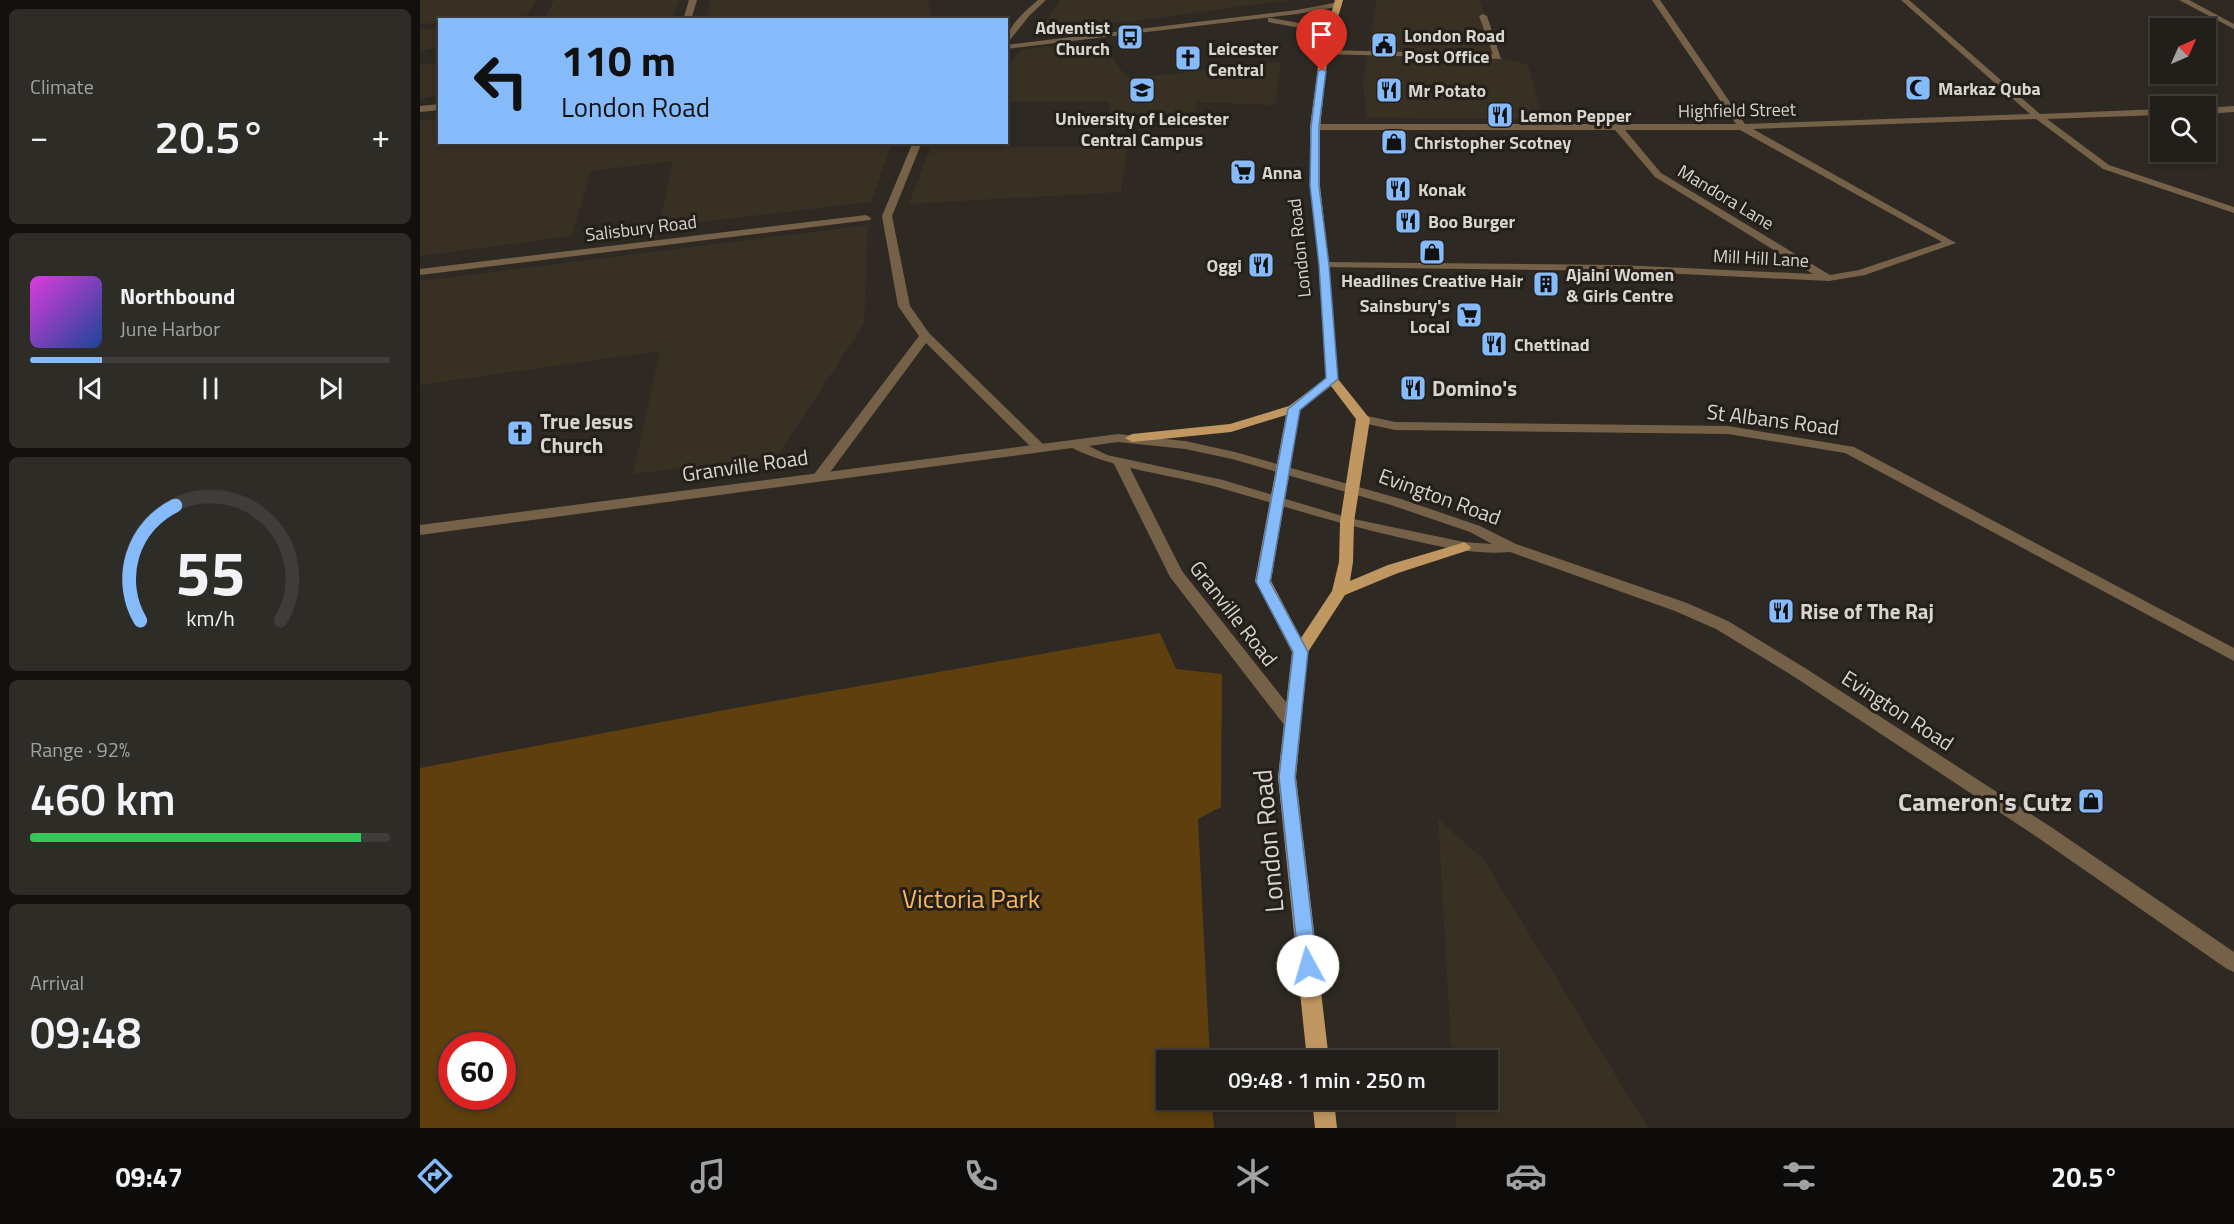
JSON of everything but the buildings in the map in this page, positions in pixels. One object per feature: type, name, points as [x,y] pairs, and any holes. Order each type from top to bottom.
[{"type":"main road","name":"London Road","points":[[1332,379],[1324,265],[1315,186],[1315,127],[1324,52],[1339,2]]},
{"type":"main road","points":[[1132,438],[1231,428],[1294,409],[1332,379],[1363,419]]},
{"type":"main road","points":[[1294,409],[1263,582],[1300,652]]},
{"type":"main road","name":"London Road","points":[[1317,1050],[1287,777],[1291,721],[1300,652],[1340,591],[1346,562],[1347,522],[1363,419]]},
{"type":"main road","points":[[1340,591],[1393,569],[1464,547]]},
{"type":"main road","points":[[1324,1110],[1326,1128]]},
{"type":"street","points":[[688,18],[693,0]]},
{"type":"street","points":[[1008,42],[1026,14],[1042,0]]},
{"type":"street","points":[[1656,0],[1742,128]]},
{"type":"street","points":[[1905,0],[2040,118],[2106,167],[2234,210]]},
{"type":"street","points":[[2183,0],[2234,27]]},
{"type":"street","points":[[1008,45],[1238,19],[1339,2]]},
{"type":"street","points":[[1324,52],[1498,57],[1483,16]]},
{"type":"street","points":[[1238,19],[1270,20],[1294,24],[1327,40]]},
{"type":"street","points":[[420,109],[438,107]]},
{"type":"street","points":[[2216,110],[2234,109]]},
{"type":"street","name":"Highfield Street","points":[[1315,127],[1742,128],[2150,112]]},
{"type":"street","name":"Mandora Lane","points":[[1618,127],[1658,175],[1829,278]]},
{"type":"street","name":"Mill Hill Lane","points":[[1324,265],[1620,268],[1829,278],[1861,273],[1951,243],[1742,128]]},
{"type":"street","points":[[917,144],[887,216],[904,306],[925,336],[1039,447]]},
{"type":"street","name":"Salisbury Road","points":[[420,272],[866,218]]},
{"type":"street","points":[[820,476],[925,336]]},
{"type":"street","name":"St Albans Road","points":[[1363,419],[1395,426],[1728,430],[1849,450],[2234,655]]},
{"type":"street","name":"Granville Road","points":[[420,530],[1039,447],[1132,438],[1185,445],[1283,468],[1352,488]]},
{"type":"street","name":"Granville Road","points":[[1076,445],[1103,458],[1218,483],[1347,522]]},
{"type":"street","name":"Granville Road","points":[[1120,462],[1175,573],[1291,721]]},
{"type":"street","name":"Evington Road","points":[[1352,488],[1475,529],[1511,547],[1635,590],[1722,626],[1799,672],[2035,826],[2234,963]]},
{"type":"street","name":"Evington Road","points":[[1347,522],[1464,547],[1485,549],[1511,547]]},
{"type":"shaded area","points":[[420,0],[536,0],[527,16],[438,18],[438,23],[420,24]]},
{"type":"shaded area","points":[[554,0],[679,0],[672,18],[545,18]]},
{"type":"shaded area","points":[[710,0],[928,0],[932,18],[706,18]]},
{"type":"shaded area","points":[[1061,0],[1291,0],[1036,34]]},
{"type":"shaded area","points":[[1377,0],[1480,0],[1498,57],[1528,65],[1543,119],[1367,118],[1363,82]]},
{"type":"shaded area","points":[[438,28],[438,48],[420,50],[420,30]]},
{"type":"shaded area","name":"University of Leicester Central Campus","points":[[1103,41],[1125,76],[1132,78],[1281,62],[1275,105],[1196,102],[1197,112],[1111,117],[1108,102],[1008,102],[1008,65],[1022,50]]},
{"type":"shaded area","points":[[438,63],[438,96],[420,98],[420,65]]},
{"type":"shaded area","points":[[438,119],[438,144],[892,144],[871,202],[659,227],[673,161],[591,171],[572,236],[420,256],[420,121]]},
{"type":"shaded area","name":"University of Leicester Central Campus","points":[[931,147],[1127,147],[1121,192],[909,204]]},
{"type":"shaded area","points":[[868,225],[864,324],[777,456],[633,474],[660,351],[420,385],[420,281]]},
{"type":"shaded area","points":[[1438,819],[1484,860],[1648,1128],[1456,1128],[1455,1110],[1498,1110],[1498,1050],[1451,1050]]},
{"type":"green space","name":"Victoria Park","points":[[1160,633],[1176,669],[1222,674],[1221,807],[1198,819],[1210,1050],[1156,1050],[1156,1110],[1213,1110],[1214,1128],[420,1128],[420,768],[735,708]]},
{"type":"place","name":"Adventist Church","points":[[1130,37]]},
{"type":"place","name":"London Road Post Office","points":[[1384,45]]},
{"type":"place","name":"Leicester Central","points":[[1188,58]]},
{"type":"place","name":"Markaz Quba","points":[[1918,88]]},
{"type":"place","name":"University of Leicester Central Campus","points":[[1142,90]]},
{"type":"place","name":"Mr Potato","points":[[1389,90]]},
{"type":"place","name":"Lemon Pepper","points":[[1500,115]]},
{"type":"place","name":"Christopher Scotney","points":[[1394,142]]},
{"type":"place","name":"Anna","points":[[1243,172]]},
{"type":"place","name":"Konak","points":[[1398,189]]},
{"type":"place","name":"Boo Burger","points":[[1408,221]]},
{"type":"place","name":"Headlines Creative Hair","points":[[1432,252]]},
{"type":"place","name":"Oggi","points":[[1261,265]]},
{"type":"place","name":"Ajaini Women & Girls Centre","points":[[1546,284]]},
{"type":"place","name":"Sainsbury's Local","points":[[1469,315]]},
{"type":"place","name":"Chettinad","points":[[1494,344]]},
{"type":"place","name":"Domino's","points":[[1413,388]]},
{"type":"place","name":"True Jesus Church","points":[[520,433]]},
{"type":"place","name":"Rise of The Raj","points":[[1781,611]]},
{"type":"place","name":"Cameron's Cutz","points":[[2091,801]]},
{"type":"route","points":[[1308,966],[1287,777],[1291,721],[1300,652],[1263,582],[1294,409],[1332,379],[1324,265],[1315,186],[1315,127],[1322,71]]}]
